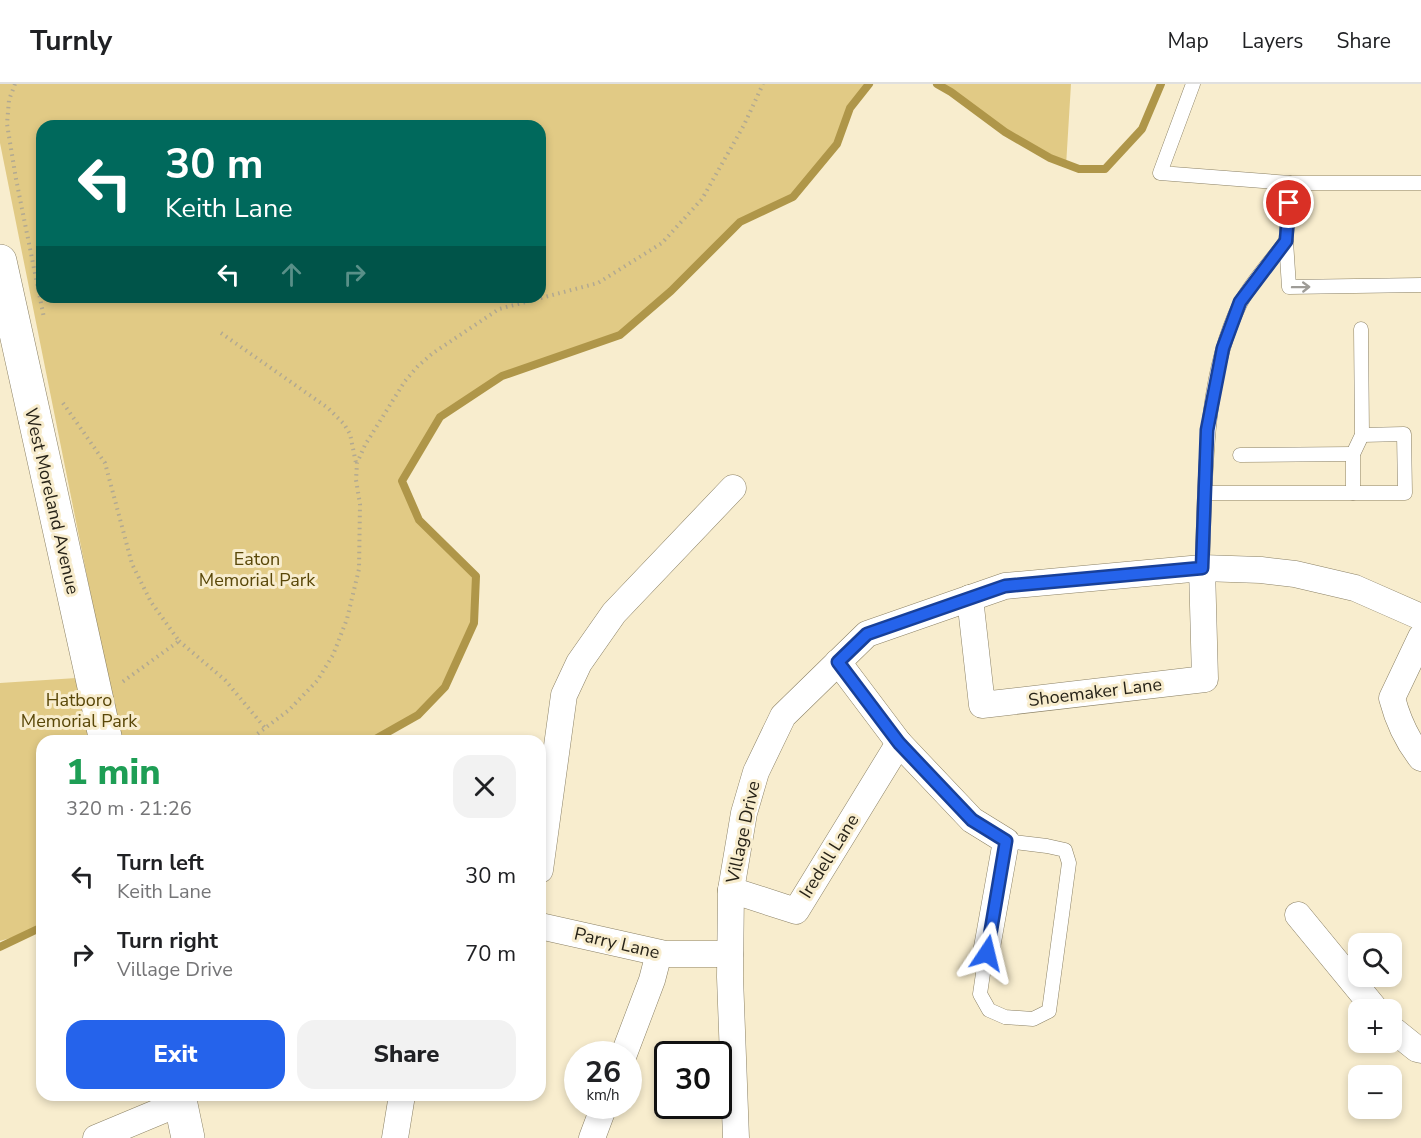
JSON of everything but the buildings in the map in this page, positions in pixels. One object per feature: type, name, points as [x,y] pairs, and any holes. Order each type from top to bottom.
[{"type":"street","name":"West Moreland Avenue","points":[[0,261],[3,297],[105,735]]},
{"type":"street","points":[[546,826],[564,695],[579,663],[614,613],[732,488]]},
{"type":"street","name":"Village Drive","points":[[736,1138],[730,954],[731,890],[744,813],[756,772],[783,716],[867,634],[1005,586],[1202,568],[1261,570],[1295,574],[1355,588],[1421,617]]},
{"type":"street","name":"Shoemaker Lane","points":[[970,598],[982,705],[1205,679],[1202,568]]},
{"type":"street","points":[[1421,637],[1392,698],[1397,718],[1407,739],[1421,758]]},
{"type":"street","points":[[838,662],[899,743],[972,820],[1006,841],[987,953]]},
{"type":"street","name":"Iredell Lane","points":[[731,890],[796,911],[899,743]]},
{"type":"street","points":[[1298,915],[1367,999]]},
{"type":"street","name":"Parry Lane","points":[[546,927],[665,954],[730,954]]},
{"type":"street","points":[[629,1041],[652,980],[659,953]]},
{"type":"street","points":[[1402,1039],[1421,1050]]},
{"type":"street","points":[[96,1138],[175,1101]]},
{"type":"street","points":[[179,1101],[188,1138]]},
{"type":"street","points":[[395,1138],[401,1101]]},
{"type":"street","points":[[592,1138],[599,1119]]},
{"type":"lane","points":[[1193,84],[1160,173],[1290,183],[1421,183]]},
{"type":"lane","points":[[1290,183],[1286,241],[1289,287],[1421,285]]},
{"type":"lane","points":[[1202,568],[1207,430],[1223,348],[1240,302],[1286,241]]},
{"type":"lane","points":[[1353,493],[1353,454],[1362,435],[1361,328]]},
{"type":"lane","points":[[1205,493],[1405,493],[1404,434],[1362,435]]},
{"type":"lane","points":[[1240,455],[1353,454]]},
{"type":"lane","points":[[987,953],[980,994],[989,1010],[1005,1017],[1033,1019],[1049,1011],[1069,863],[1065,850],[1006,841]]},
{"type":"path","points":[[15,84],[9,100],[8,124],[16,179],[36,280]]},
{"type":"path","points":[[546,297],[598,283],[662,243],[702,199],[744,125],[763,84]]},
{"type":"path","points":[[41,303],[44,320]]},
{"type":"path","points":[[357,463],[365,445],[405,381],[418,366],[433,353],[499,309],[522,303]]},
{"type":"path","points":[[221,333],[328,408],[344,424],[350,434],[357,463],[356,480],[360,504],[359,569],[347,619],[333,655],[317,681],[289,710],[257,735]]},
{"type":"path","points":[[62,402],[66,411],[105,463],[132,564],[151,602],[179,640],[225,680],[266,729]]},
{"type":"path","points":[[97,702],[179,640]]},
{"type":"green space","name":"Eaton Memorial Park","points":[[0,84],[869,84],[850,108],[837,144],[793,197],[740,222],[671,291],[620,335],[502,376],[440,417],[402,481],[419,520],[476,576],[474,623],[445,687],[418,715],[383,735],[36,735],[36,931],[0,941],[0,683],[107,676],[0,143]]},
{"type":"green space","points":[[937,84],[1071,84],[1066,166],[1005,132]]},
{"type":"waterway","points":[[383,735],[418,715],[445,687],[474,623],[476,576],[419,520],[402,481],[440,417],[502,376],[620,335],[671,291],[740,222],[793,197],[837,144],[850,108],[869,84]]},
{"type":"waterway","points":[[937,84],[1005,132],[1050,158],[1079,169],[1105,169],[1142,129],[1161,84]]},
{"type":"waterway","points":[[0,947],[36,930]]},
{"type":"route","points":[[987,953],[1006,841],[972,820],[899,743],[838,662],[867,634],[1005,586],[1202,568],[1207,430],[1223,348],[1240,302],[1286,241],[1289,203]]},
{"type":"park label","name":"Hatboro Memorial Park","points":[[79,710]]}]
